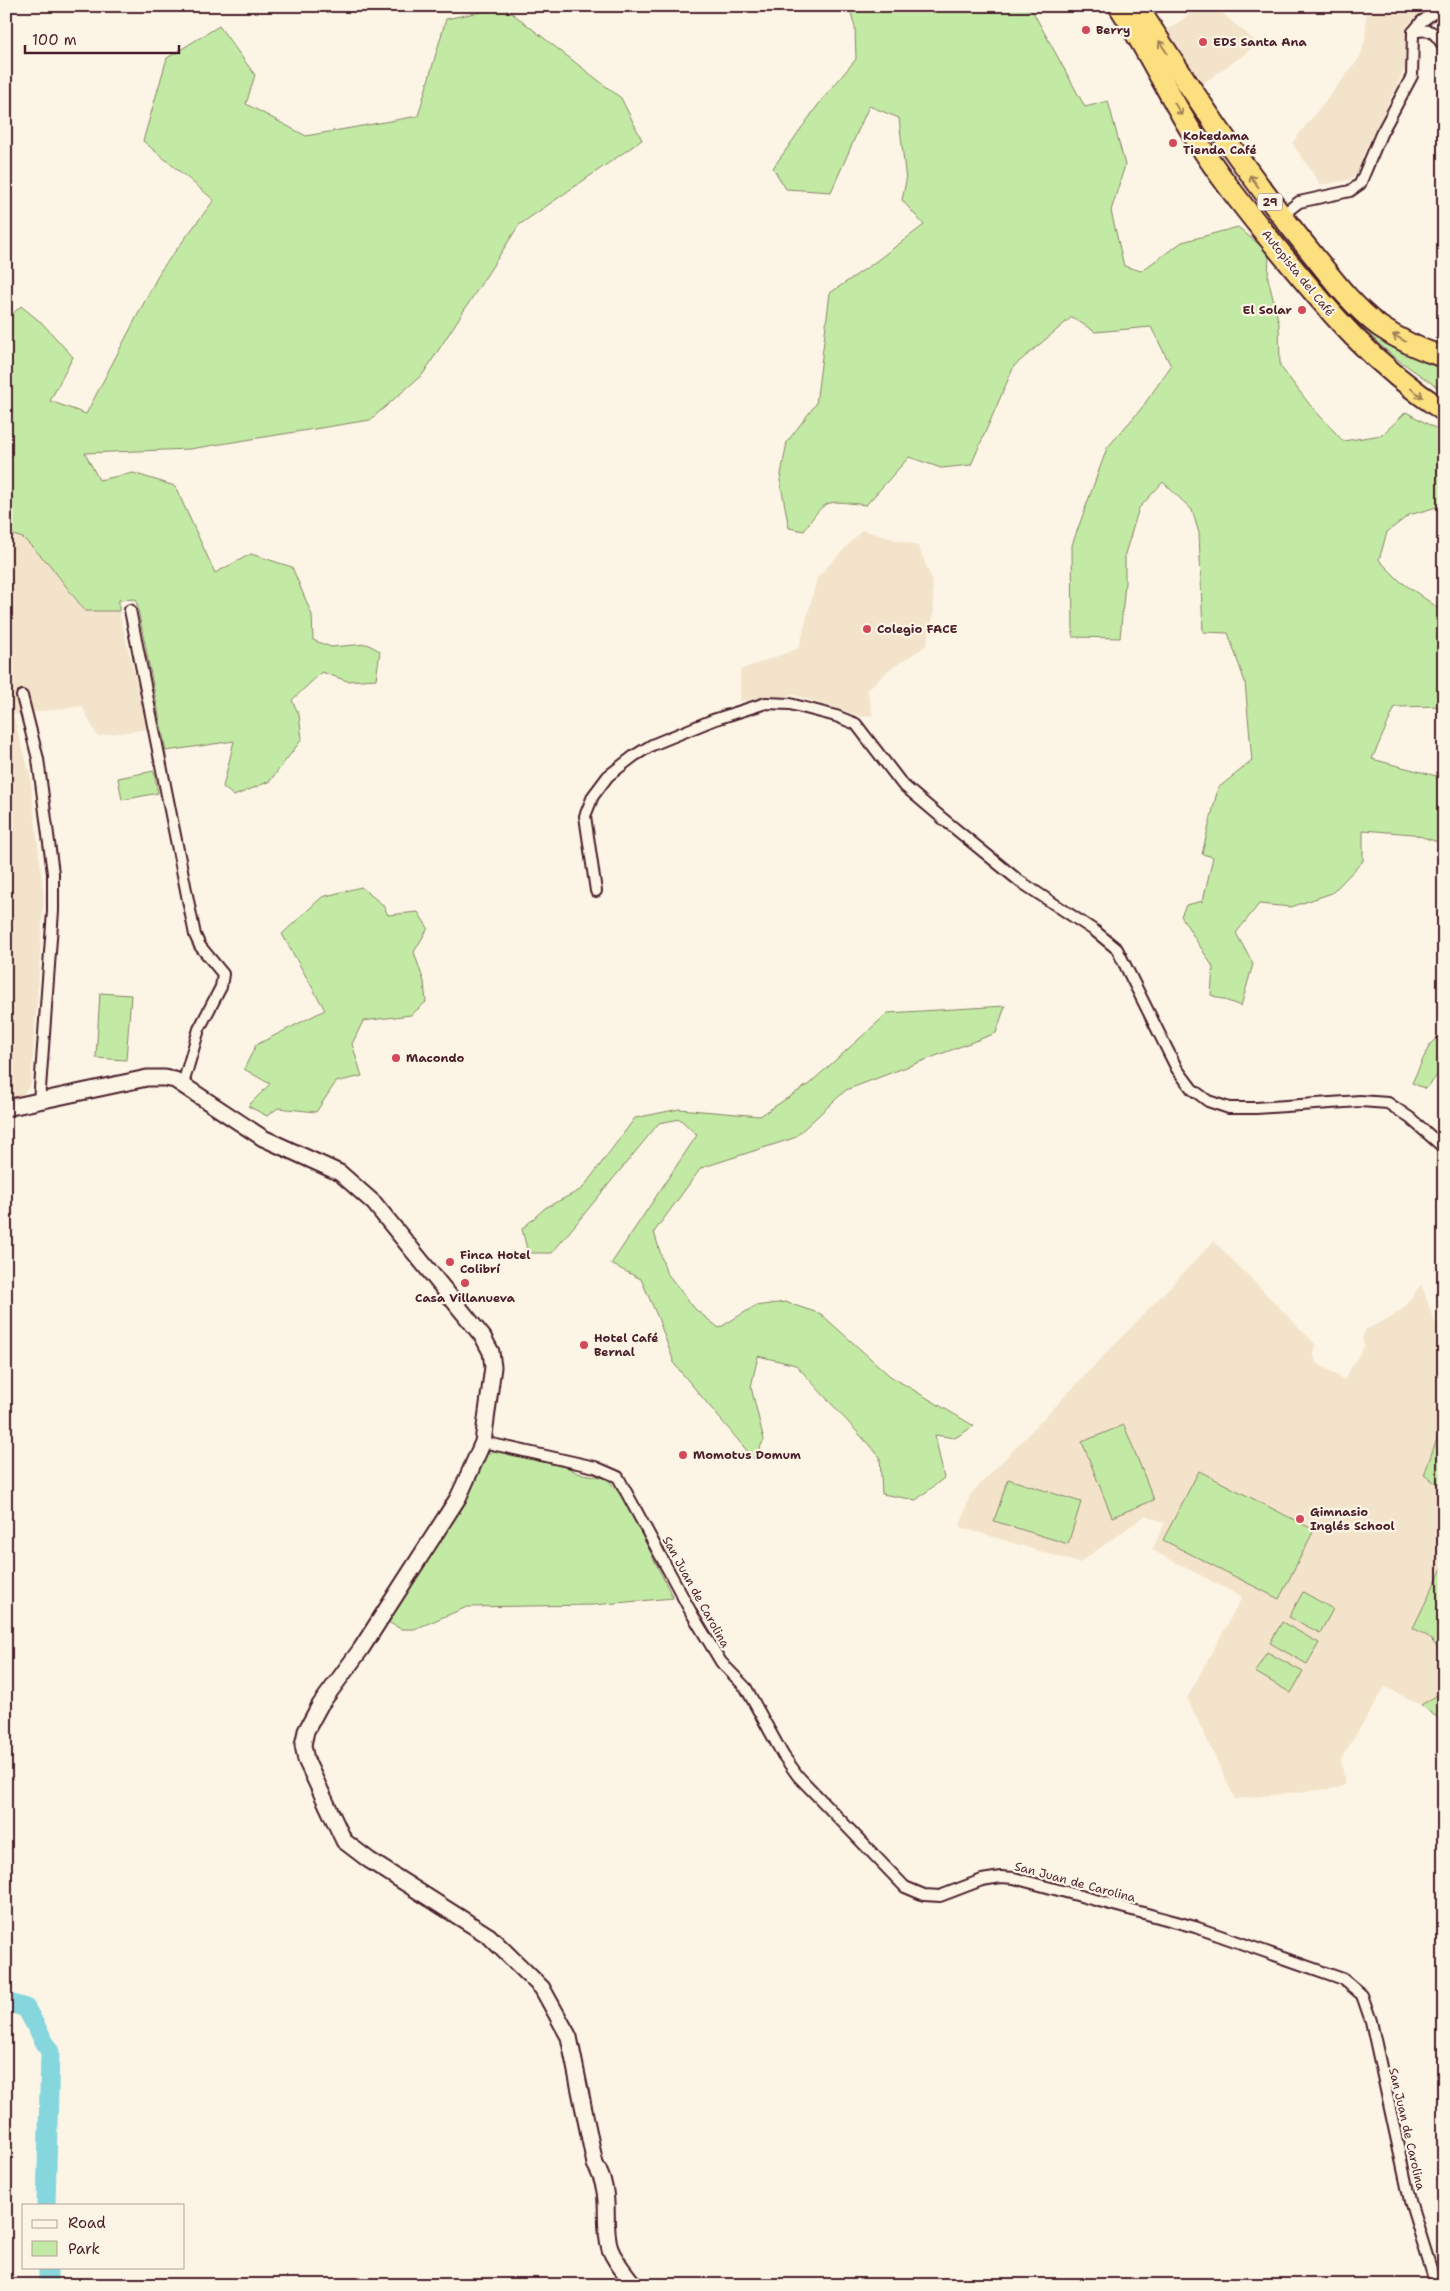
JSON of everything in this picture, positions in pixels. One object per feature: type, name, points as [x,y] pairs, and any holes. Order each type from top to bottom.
[{"type":"highway","name":"Autopista del Café","points":[[1119,6],[1195,138],[1250,215],[1341,326],[1388,370],[1444,411]]},
{"type":"highway","name":"Autopista del Café","points":[[1137,6],[1223,138],[1281,216],[1364,313],[1378,325],[1408,343],[1444,357]]},
{"type":"street","points":[[1281,216],[1299,202],[1350,191],[1360,184],[1381,134],[1412,76],[1412,32],[1421,22],[1443,6]]},
{"type":"street","points":[[1412,32],[1426,29],[1434,32],[1444,47]]},
{"type":"street","points":[[130,610],[195,935],[200,946],[223,974],[221,986],[199,1029],[183,1084]]},
{"type":"street","points":[[22,696],[38,759],[53,873],[53,911],[39,1102]]},
{"type":"street","points":[[596,891],[585,816],[592,796],[608,776],[634,756],[652,745],[713,720],[766,702],[790,704],[836,716],[856,724],[902,784],[942,818],[1018,880],[1095,931],[1117,949],[1177,1069],[1192,1089],[1208,1101],[1229,1108],[1360,1101],[1388,1103],[1410,1118],[1444,1148]]},
{"type":"street","points":[[6,1108],[147,1078],[165,1078],[183,1084],[263,1138],[340,1173],[374,1203],[482,1337],[491,1352],[494,1367],[483,1442],[458,1498],[361,1649],[320,1705],[306,1731],[303,1745],[306,1760],[344,1841],[369,1860],[489,1936],[542,1988],[569,2037],[595,2164],[603,2178],[607,2194],[610,2248],[634,2285]]},
{"type":"street","name":"San Juan de Carolina","points":[[483,1442],[594,1467],[618,1477],[706,1638],[721,1662],[746,1688],[783,1755],[798,1776],[905,1887],[924,1895],[940,1896],[982,1880],[1001,1877],[1014,1878],[1195,1927],[1343,1979],[1362,1995],[1371,2021],[1410,2201],[1436,2285]]},
{"type":"shaded area","points":[[1201,6],[1213,6],[1258,43],[1201,85],[1166,31]]},
{"type":"shaded area","points":[[1367,6],[1432,6],[1414,18],[1408,25],[1404,53],[1406,67],[1366,148],[1357,173],[1349,180],[1321,185],[1292,143],[1360,57],[1365,40]]},
{"type":"shaded area","name":"Colegio FACE","points":[[862,530],[918,546],[932,580],[934,611],[926,646],[889,670],[867,690],[873,715],[862,717],[794,695],[740,701],[740,670],[799,648],[817,578]]},
{"type":"shaded area","points":[[6,533],[23,538],[49,564],[84,611],[119,611],[148,729],[97,736],[82,706],[13,715],[30,774],[44,898],[31,1085],[19,1098],[6,1099]]},
{"type":"shaded area","name":"Gimnasio Inglés School","points":[[1214,1241],[1316,1345],[1313,1353],[1317,1363],[1344,1380],[1365,1345],[1362,1339],[1365,1330],[1392,1317],[1405,1307],[1421,1284],[1435,1323],[1444,1324],[1444,1419],[1424,1475],[1444,1489],[1444,1564],[1413,1628],[1429,1637],[1444,1656],[1444,1691],[1421,1705],[1385,1687],[1341,1759],[1345,1785],[1337,1788],[1235,1799],[1187,1698],[1242,1597],[1152,1550],[1165,1523],[1146,1515],[1079,1563],[960,1527],[970,1495]]},
{"type":"green space","points":[[849,6],[1021,6],[1033,12],[1085,107],[1108,101],[1125,165],[1111,211],[1124,266],[1141,271],[1182,242],[1238,227],[1269,253],[1268,278],[1279,324],[1280,366],[1310,405],[1343,441],[1382,435],[1406,412],[1444,433],[1444,505],[1409,515],[1387,532],[1379,560],[1400,581],[1444,612],[1444,706],[1395,707],[1372,759],[1444,778],[1444,844],[1413,834],[1363,830],[1363,861],[1332,893],[1291,907],[1259,904],[1236,933],[1253,964],[1241,1006],[1211,995],[1213,967],[1181,916],[1186,905],[1203,901],[1213,857],[1202,854],[1218,788],[1252,761],[1245,682],[1228,633],[1203,632],[1199,533],[1192,510],[1163,482],[1139,508],[1125,554],[1125,583],[1120,638],[1073,637],[1072,545],[1107,448],[1141,409],[1171,366],[1151,327],[1095,332],[1072,317],[1014,366],[971,465],[941,468],[909,457],[866,505],[843,502],[829,503],[823,506],[804,531],[789,528],[780,480],[787,442],[816,404],[830,293],[924,225],[902,200],[906,181],[899,118],[869,106],[831,192],[786,189],[773,168],[818,105],[856,59],[855,27]]},
{"type":"green space","points":[[504,7],[621,98],[642,140],[519,225],[423,374],[370,420],[190,449],[85,453],[99,480],[133,473],[175,486],[215,573],[251,554],[292,567],[312,615],[313,640],[331,647],[367,644],[380,651],[376,679],[347,681],[322,672],[292,700],[299,715],[302,739],[270,781],[234,796],[223,787],[234,741],[166,751],[136,599],[119,600],[119,611],[85,611],[49,564],[23,538],[6,533],[6,320],[21,306],[43,324],[73,357],[50,401],[86,414],[161,270],[214,200],[143,141],[167,58],[219,26],[255,75],[246,104],[306,136],[418,116],[446,19]]},
{"type":"green space","points":[[1354,313],[1444,359],[1444,392],[1394,357],[1349,317]]},
{"type":"green space","points":[[154,771],[158,793],[122,800],[118,778]]},
{"type":"green space","points":[[361,887],[383,905],[388,915],[418,912],[428,928],[414,952],[424,982],[426,1002],[411,1015],[363,1021],[352,1044],[362,1076],[336,1082],[316,1112],[278,1108],[267,1116],[248,1106],[270,1084],[244,1069],[256,1045],[325,1010],[282,934],[322,897]]},
{"type":"green space","points":[[100,993],[131,995],[126,1060],[96,1058]]},
{"type":"green space","points":[[1005,1006],[996,1033],[846,1090],[794,1138],[701,1168],[654,1232],[666,1272],[695,1309],[719,1328],[755,1306],[785,1302],[821,1314],[890,1376],[974,1426],[955,1438],[935,1435],[944,1478],[916,1500],[882,1494],[880,1457],[796,1365],[758,1356],[751,1387],[764,1440],[754,1459],[675,1365],[641,1279],[611,1264],[697,1135],[680,1119],[659,1123],[552,1253],[528,1253],[522,1229],[545,1208],[582,1189],[635,1118],[679,1109],[760,1116],[809,1084],[888,1013]]},
{"type":"green space","points":[[1444,1032],[1444,1067],[1426,1089],[1412,1083],[1430,1044]]},
{"type":"green space","points":[[1444,1419],[1444,1489],[1424,1475]]},
{"type":"green space","points":[[1124,1425],[1154,1500],[1112,1517],[1082,1442]]},
{"type":"green space","points":[[494,1450],[569,1468],[577,1473],[607,1478],[625,1501],[673,1598],[593,1605],[467,1607],[415,1629],[401,1629],[388,1622],[464,1502],[485,1456]]},
{"type":"green space","points":[[1199,1471],[1314,1530],[1279,1599],[1163,1540]]},
{"type":"green space","points":[[1008,1479],[1081,1502],[1068,1544],[994,1521]]},
{"type":"green space","points":[[1444,1564],[1444,1656],[1429,1637],[1413,1628]]},
{"type":"green space","points":[[1303,1592],[1333,1609],[1320,1633],[1289,1617]]},
{"type":"green space","points":[[1282,1622],[1319,1643],[1307,1664],[1270,1643]]},
{"type":"green space","points":[[1267,1652],[1303,1672],[1291,1693],[1255,1672]]},
{"type":"green space","points":[[1444,1691],[1444,1723],[1421,1705]]},
{"type":"waterway","points":[[6,2002],[26,2008],[50,2052],[46,2204]]},
{"type":"waterway","points":[[48,2268],[48,2285]]},
{"type":"place","name":"Berry","points":[[1086,30]]},
{"type":"place","name":"EDS Santa Ana","points":[[1203,42]]},
{"type":"place","name":"Kokedama Tienda Café","points":[[1173,143]]},
{"type":"place","name":"El Solar","points":[[1302,310]]},
{"type":"place","name":"Colegio FACE","points":[[867,629]]},
{"type":"place","name":"Macondo","points":[[396,1058]]},
{"type":"place","name":"Finca Hotel Colibrí","points":[[450,1262]]},
{"type":"place","name":"Casa Villanueva","points":[[465,1283]]},
{"type":"place","name":"Hotel Café Bernal","points":[[584,1345]]},
{"type":"place","name":"Momotus Domum","points":[[683,1455]]},
{"type":"place","name":"Gimnasio Inglés School","points":[[1300,1519]]}]
